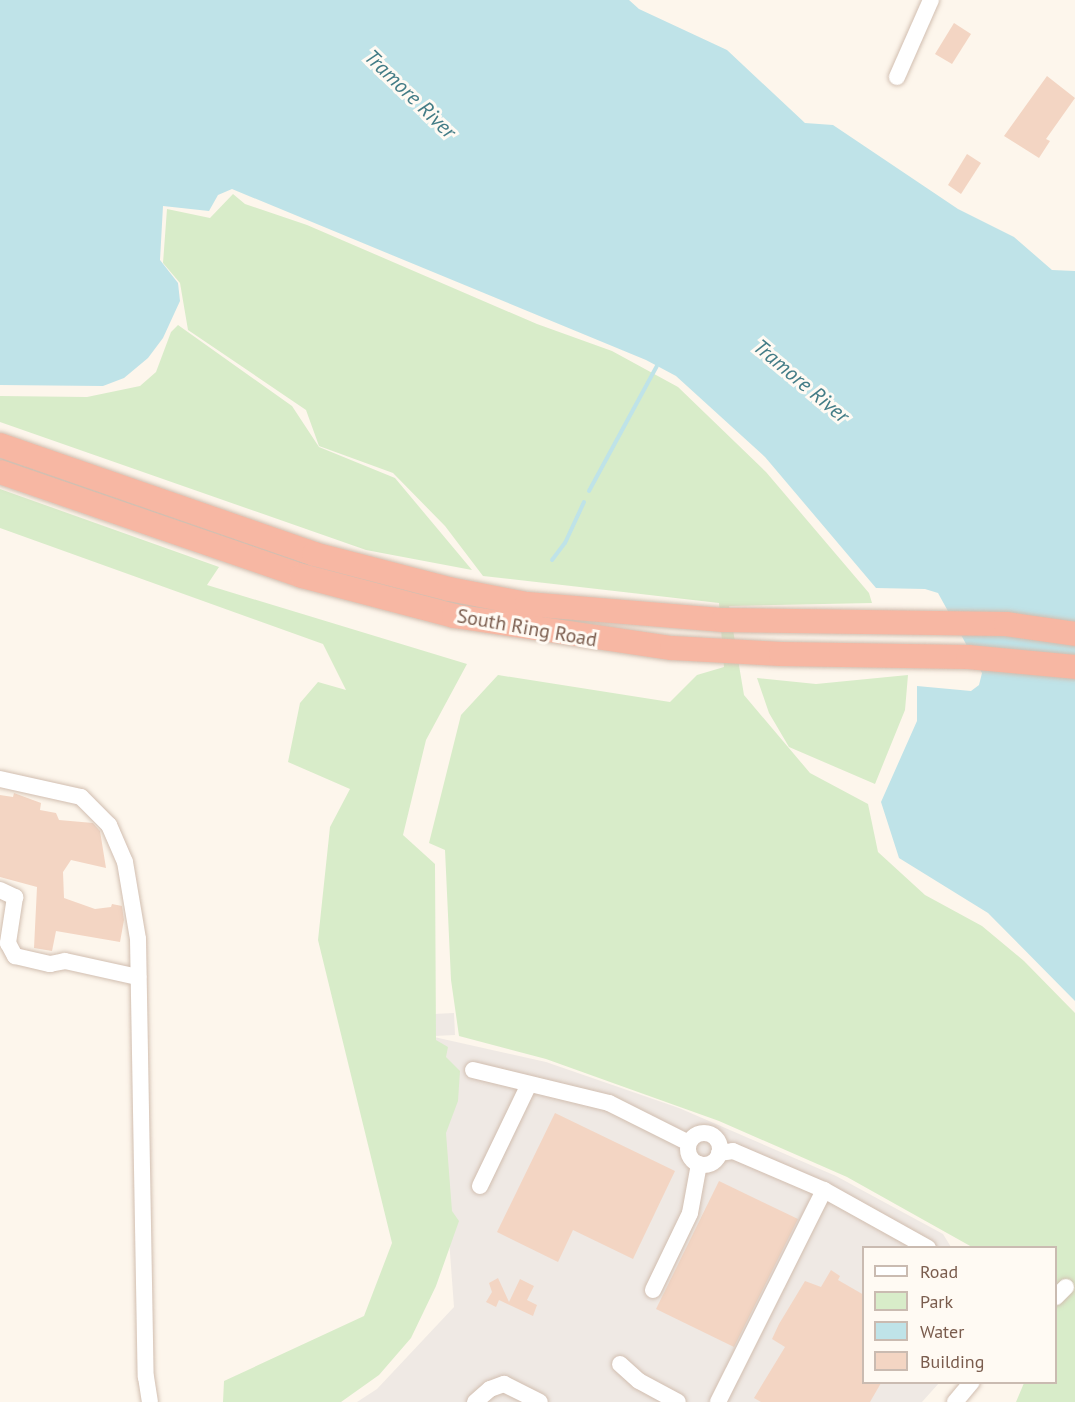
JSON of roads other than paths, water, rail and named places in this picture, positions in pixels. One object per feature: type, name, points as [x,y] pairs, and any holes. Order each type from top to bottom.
[{"type":"highway","name":"South Ring Road","points":[[0,446],[314,555],[449,589],[527,604],[711,620],[950,622],[1068,632]]},
{"type":"highway","name":"South Ring Road","points":[[0,471],[302,576],[454,616],[601,641],[695,650],[968,657],[1075,667]]},
{"type":"street","points":[[897,77],[932,0]]},
{"type":"street","points":[[0,779],[74,793],[94,808],[109,825],[123,855],[138,939],[146,1377],[150,1402]]},
{"type":"street","points":[[0,890],[15,897],[8,943],[15,956],[50,964],[65,961],[138,977]]},
{"type":"street","points":[[473,1070],[609,1103],[689,1143]]},
{"type":"street","points":[[480,1186],[529,1084]]},
{"type":"street","points":[[719,1153],[716,1138],[706,1133],[696,1135],[689,1143],[689,1153],[699,1164],[709,1164],[719,1153],[733,1151],[824,1190],[924,1246]]},
{"type":"street","points":[[653,1290],[690,1213],[699,1164]]},
{"type":"street","points":[[718,1402],[824,1190]]},
{"type":"street","points":[[620,1364],[639,1381],[678,1402]]},
{"type":"street","points":[[476,1402],[490,1389],[504,1384],[540,1402]]},
{"type":"street","points":[[955,1402],[971,1384]]},
{"type":"water","name":"Tramore River","points":[[0,0],[629,0],[639,9],[727,50],[805,123],[833,125],[958,209],[1014,237],[1052,270],[1075,271],[1075,1001],[988,913],[899,858],[881,802],[917,721],[917,686],[971,691],[979,685],[982,673],[938,593],[925,589],[876,588],[765,457],[676,376],[646,360],[232,189],[218,195],[209,211],[163,206],[160,260],[178,283],[180,301],[163,338],[148,358],[124,378],[103,386],[0,385]]},
{"type":"waterway","points":[[589,491],[657,366]]},
{"type":"waterway","points":[[552,560],[565,543],[584,502]]}]
